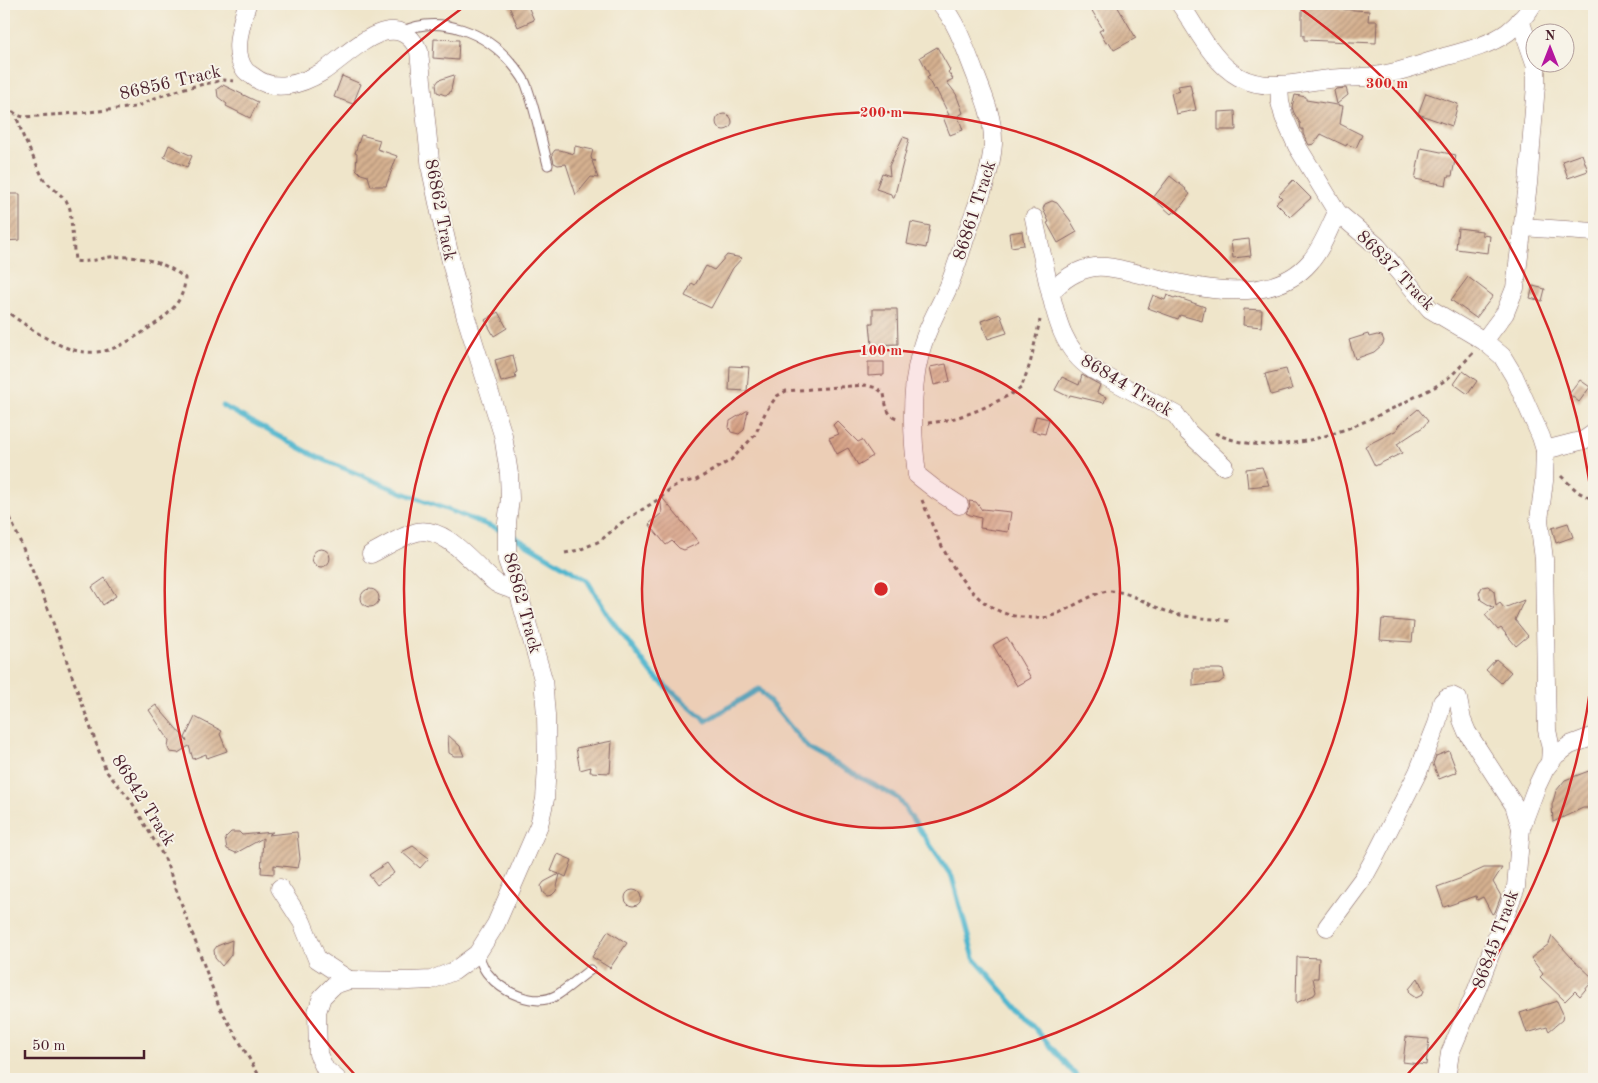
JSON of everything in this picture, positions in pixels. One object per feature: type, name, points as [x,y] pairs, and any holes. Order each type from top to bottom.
[{"type":"street","points":[[247,4],[239,38],[239,56],[245,70],[262,84],[280,86],[302,82],[322,72],[372,36],[388,31],[401,32]]},
{"type":"street","name":"86861 Track","points":[[917,475],[913,419],[915,383],[920,355],[926,334],[949,286],[990,168],[993,143],[990,117],[980,87],[953,20],[941,4]]},
{"type":"street","points":[[1180,4],[1205,43],[1220,62],[1239,77],[1256,84],[1279,85],[1342,77],[1374,76],[1404,70],[1479,46],[1508,32],[1527,14],[1533,4]]},
{"type":"street","points":[[1484,341],[1505,313],[1515,288],[1522,227],[1536,85],[1536,66],[1520,20]]},
{"type":"street","name":"86862 Track","points":[[337,1079],[325,1069],[318,1054],[317,1012],[322,997],[334,985],[349,980],[431,980],[454,971],[477,954],[496,924],[539,825],[545,799],[547,766],[546,716],[542,679],[518,591],[507,560],[507,523],[510,499],[504,435],[465,314],[444,231],[431,170],[419,51],[413,39],[401,32]]},
{"type":"street","name":"86837 Track","points":[[1279,85],[1284,117],[1297,146],[1337,212],[1377,246],[1430,309],[1484,341],[1502,356],[1514,376],[1545,450]]},
{"type":"street","points":[[1050,293],[1058,284],[1069,277],[1094,267],[1110,267],[1183,285],[1213,290],[1242,291],[1262,289],[1289,279],[1310,262],[1327,234],[1337,212]]},
{"type":"street","name":"86844 Track","points":[[1034,218],[1055,316],[1061,331],[1074,353],[1081,362],[1176,415],[1188,432],[1224,466]]},
{"type":"street","points":[[1522,227],[1594,232]]},
{"type":"street","points":[[1550,762],[1551,749],[1547,730],[1544,559],[1539,520],[1544,481],[1545,450],[1584,440],[1594,433]]},
{"type":"street","points":[[917,475],[959,505]]},
{"type":"street","points":[[371,554],[418,532],[442,535],[497,584],[518,591]]},
{"type":"street","points":[[1327,926],[1364,876],[1376,855],[1418,772],[1434,731],[1442,702],[1446,698],[1452,696],[1458,699],[1462,720],[1467,732],[1514,805],[1521,828]]},
{"type":"street","name":"86845 Track","points":[[1446,1079],[1450,1053],[1516,887],[1521,828],[1536,788],[1550,762],[1556,755],[1570,745],[1594,736]]},
{"type":"street","points":[[280,888],[302,922],[317,958],[349,980]]},
{"type":"lane","points":[[401,32],[413,26],[425,24],[456,26],[485,39],[502,51],[527,86],[548,165]]},
{"type":"lane","points":[[477,954],[487,974],[499,985],[512,993],[544,1000],[556,996],[590,970]]},
{"type":"path","name":"86856 Track","points":[[16,115],[24,117],[136,107],[184,88],[224,80],[262,84]]},
{"type":"path","points":[[4,98],[10,110],[16,115],[22,136],[44,180],[66,200],[70,210],[74,260],[113,257],[133,258],[164,264],[185,278],[185,288],[181,299],[161,320],[129,341],[109,350],[95,353],[80,352],[55,344],[4,310]]},
{"type":"path","points":[[565,553],[579,550],[600,541],[621,523],[659,499],[671,488],[680,483],[696,480],[731,460],[755,435],[766,411],[777,396],[786,391],[865,385],[876,388],[884,394],[888,412],[894,418],[913,419],[927,423],[941,422],[960,417],[995,402],[1021,388],[1030,364],[1040,318]]},
{"type":"path","points":[[1210,431],[1240,443],[1282,444],[1325,437],[1390,410],[1447,378],[1484,341]]},
{"type":"path","points":[[917,475],[920,495],[934,532],[946,556],[981,602],[1000,613],[1040,619],[1052,616],[1105,591],[1115,591],[1169,613],[1229,620]]},
{"type":"path","points":[[1560,476],[1578,492],[1594,500]]},
{"type":"path","name":"86842 Track","points":[[4,503],[46,603],[106,771],[130,799],[165,859],[219,1006],[261,1079]]},
{"type":"building","points":[[508,4],[527,4],[534,20],[518,27]]},
{"type":"building","points":[[1088,4],[1116,4],[1136,38],[1114,50],[1109,42],[1106,43],[1099,31],[1103,29]]},
{"type":"building","points":[[1302,4],[1339,4],[1340,9],[1369,11],[1368,21],[1377,21],[1376,43],[1304,40],[1304,35],[1302,35]]},
{"type":"building","points":[[434,39],[459,40],[458,60],[433,58]]},
{"type":"building","points":[[937,47],[950,70],[948,72],[953,79],[947,82],[956,94],[963,113],[958,116],[963,130],[950,135],[943,117],[949,115],[936,89],[934,90],[927,77],[930,76],[920,57]]},
{"type":"building","points":[[454,75],[449,94],[445,95],[437,92],[436,84],[439,80]]},
{"type":"building","points":[[342,76],[361,84],[353,104],[334,97]]},
{"type":"building","points":[[1190,84],[1196,110],[1176,114],[1171,93],[1180,91],[1178,86]]},
{"type":"building","points":[[223,85],[258,102],[250,118],[226,106],[227,104],[218,97],[217,89]]},
{"type":"building","points":[[1346,88],[1348,95],[1337,104],[1334,91]]},
{"type":"building","points":[[1426,93],[1458,104],[1452,126],[1418,114]]},
{"type":"building","points":[[1295,95],[1306,97],[1306,100],[1343,106],[1340,124],[1362,135],[1356,148],[1347,144],[1346,146],[1321,134],[1314,144],[1309,145],[1292,107]]},
{"type":"building","points":[[1235,111],[1236,130],[1218,130],[1218,112]]},
{"type":"building","points":[[724,114],[730,116],[732,122],[730,128],[724,130],[718,128],[716,122],[718,116]]},
{"type":"building","points":[[361,135],[380,140],[377,149],[397,156],[386,186],[371,186],[368,176],[361,174],[356,169],[357,154],[355,153]]},
{"type":"building","points":[[903,137],[909,139],[894,198],[892,198],[891,194],[876,189],[882,173],[890,176],[889,166]]},
{"type":"building","points":[[169,145],[192,156],[187,167],[164,157]]},
{"type":"building","points":[[575,146],[593,150],[591,157],[592,160],[596,161],[592,161],[598,178],[591,177],[576,195],[566,164],[558,165],[554,163],[552,154],[555,150],[560,150],[574,154]]},
{"type":"building","points":[[1421,148],[1456,155],[1452,176],[1448,176],[1446,185],[1415,179]]},
{"type":"building","points":[[1582,154],[1588,171],[1568,178],[1562,161]]},
{"type":"building","points":[[1170,176],[1190,194],[1176,213],[1174,211],[1171,214],[1153,198]]},
{"type":"building","points":[[1293,180],[1311,198],[1290,217],[1276,203],[1282,198],[1279,195]]},
{"type":"building","points":[[4,194],[20,194],[20,240],[4,241]]},
{"type":"building","points":[[1052,201],[1057,203],[1077,232],[1058,243],[1047,223],[1049,222],[1043,209],[1045,204]]},
{"type":"building","points":[[911,222],[930,226],[926,248],[907,244]]},
{"type":"building","points":[[1458,228],[1482,231],[1482,235],[1490,236],[1488,253],[1456,249]]},
{"type":"building","points":[[1022,231],[1024,245],[1011,247],[1009,233]]},
{"type":"building","points":[[1249,239],[1251,256],[1233,258],[1231,241]]},
{"type":"building","points":[[727,255],[742,258],[733,268],[711,308],[685,296],[692,283],[695,285],[706,266],[714,270]]},
{"type":"building","points":[[1468,277],[1493,296],[1476,318],[1451,300]]},
{"type":"building","points":[[1533,286],[1545,289],[1542,301],[1530,298]]},
{"type":"building","points":[[1153,295],[1165,300],[1167,295],[1176,297],[1205,307],[1202,321],[1180,315],[1178,319],[1148,308]]},
{"type":"building","points":[[873,309],[897,309],[898,344],[872,345],[870,323],[873,323]]},
{"type":"building","points":[[1244,309],[1262,310],[1261,327],[1243,325]]},
{"type":"building","points":[[498,312],[507,328],[494,336],[485,320]]},
{"type":"building","points":[[1000,314],[1007,333],[988,339],[981,321]]},
{"type":"building","points":[[1368,334],[1369,337],[1382,336],[1384,341],[1382,345],[1374,352],[1355,359],[1349,340]]},
{"type":"building","points":[[513,355],[517,372],[515,373],[516,378],[501,382],[495,360]]},
{"type":"building","points":[[868,362],[884,362],[884,375],[868,376]]},
{"type":"building","points":[[946,364],[950,381],[934,385],[930,367]]},
{"type":"building","points":[[730,366],[749,367],[747,391],[729,390]]},
{"type":"building","points":[[1286,369],[1292,389],[1271,395],[1265,374]]},
{"type":"building","points":[[1463,371],[1477,381],[1468,394],[1454,384]]},
{"type":"building","points":[[1082,375],[1100,385],[1097,393],[1106,397],[1104,403],[1070,395],[1069,397],[1055,390],[1062,377],[1079,385]]},
{"type":"building","points":[[1580,380],[1590,387],[1579,402],[1569,394]]},
{"type":"building","points":[[1418,409],[1428,421],[1423,427],[1397,444],[1402,453],[1375,466],[1365,446],[1397,430],[1398,426]]},
{"type":"building","points":[[748,410],[744,430],[739,434],[731,432],[729,427],[730,421]]},
{"type":"building","points":[[1036,416],[1049,419],[1045,434],[1032,431]]},
{"type":"building","points":[[837,421],[858,442],[862,440],[873,456],[858,465],[848,448],[837,454],[829,438],[839,434],[833,425]]},
{"type":"building","points":[[1262,467],[1269,485],[1248,487],[1246,469]]},
{"type":"building","points":[[660,495],[699,543],[684,550],[672,541],[666,545],[649,524],[662,513]]},
{"type":"building","points":[[969,501],[976,502],[982,510],[1011,512],[1008,532],[980,528],[981,518],[966,513],[970,506]]},
{"type":"building","points":[[1568,523],[1573,537],[1556,543],[1552,528]]},
{"type":"building","points":[[317,549],[325,549],[330,554],[328,565],[317,567],[312,562],[312,554]]},
{"type":"building","points":[[105,578],[116,596],[103,605],[92,587]]},
{"type":"building","points":[[1488,586],[1494,591],[1496,606],[1500,603],[1504,608],[1524,600],[1515,620],[1528,636],[1516,646],[1501,628],[1498,630],[1485,615],[1494,608],[1481,600],[1479,593],[1482,587]]},
{"type":"building","points":[[366,589],[374,589],[379,594],[377,605],[366,607],[361,602],[361,594]]},
{"type":"building","points":[[1382,619],[1414,622],[1412,642],[1380,640]]},
{"type":"building","points":[[1007,637],[1031,678],[1017,686],[993,645]]},
{"type":"building","points":[[1496,659],[1511,672],[1501,683],[1486,670]]},
{"type":"building","points":[[1193,669],[1220,669],[1223,670],[1225,678],[1219,683],[1193,686]]},
{"type":"building","points":[[156,705],[187,741],[185,738],[195,717],[222,731],[220,734],[227,751],[207,758],[206,754],[193,759],[189,746],[178,753],[170,752],[168,748],[169,740],[149,710]]},
{"type":"building","points":[[448,735],[460,746],[464,756],[454,756],[449,753]]},
{"type":"building","points":[[612,741],[610,773],[590,772],[591,767],[580,770],[576,748]]},
{"type":"building","points":[[1449,751],[1457,772],[1439,779],[1433,764],[1436,756]]},
{"type":"building","points":[[1594,769],[1594,808],[1583,808],[1553,822],[1552,805],[1556,791],[1565,780]]},
{"type":"building","points":[[231,832],[239,832],[242,835],[273,832],[268,835],[297,832],[300,859],[298,868],[274,865],[274,874],[261,873],[263,838],[236,853],[227,849],[225,838]]},
{"type":"building","points":[[413,846],[429,858],[420,868],[402,852]]},
{"type":"building","points":[[558,854],[572,860],[566,877],[560,874],[556,891],[552,895],[547,896],[543,893],[541,886],[544,882],[559,874],[551,871]]},
{"type":"building","points":[[387,863],[394,873],[377,885],[369,875]]},
{"type":"building","points":[[1484,868],[1502,868],[1493,882],[1501,896],[1495,912],[1492,914],[1483,897],[1477,900],[1476,896],[1444,907],[1437,887]]},
{"type":"building","points":[[630,890],[636,890],[641,895],[639,904],[630,906],[625,901],[625,895]]},
{"type":"building","points":[[608,931],[627,943],[610,968],[592,957]]},
{"type":"building","points":[[1552,936],[1594,979],[1580,996],[1575,991],[1565,1001],[1540,977],[1543,974],[1531,958],[1549,944]]},
{"type":"building","points":[[232,940],[231,955],[222,966],[215,958],[214,950],[217,946]]},
{"type":"building","points":[[1297,957],[1319,958],[1318,978],[1313,978],[1316,992],[1314,995],[1296,1003]]},
{"type":"building","points":[[1418,978],[1424,991],[1422,995],[1416,998],[1410,994],[1409,989]]},
{"type":"building","points":[[1557,1001],[1563,1014],[1562,1020],[1549,1031],[1547,1027],[1527,1033],[1520,1013]]},
{"type":"building","points":[[1406,1037],[1429,1039],[1426,1065],[1403,1062]]},
{"type":"waterway","points":[[223,406],[317,457],[503,531]]},
{"type":"waterway","points":[[511,535],[587,580],[610,618],[654,676],[706,721],[759,689],[809,749],[898,798],[952,877],[974,958],[1079,1079]]}]
